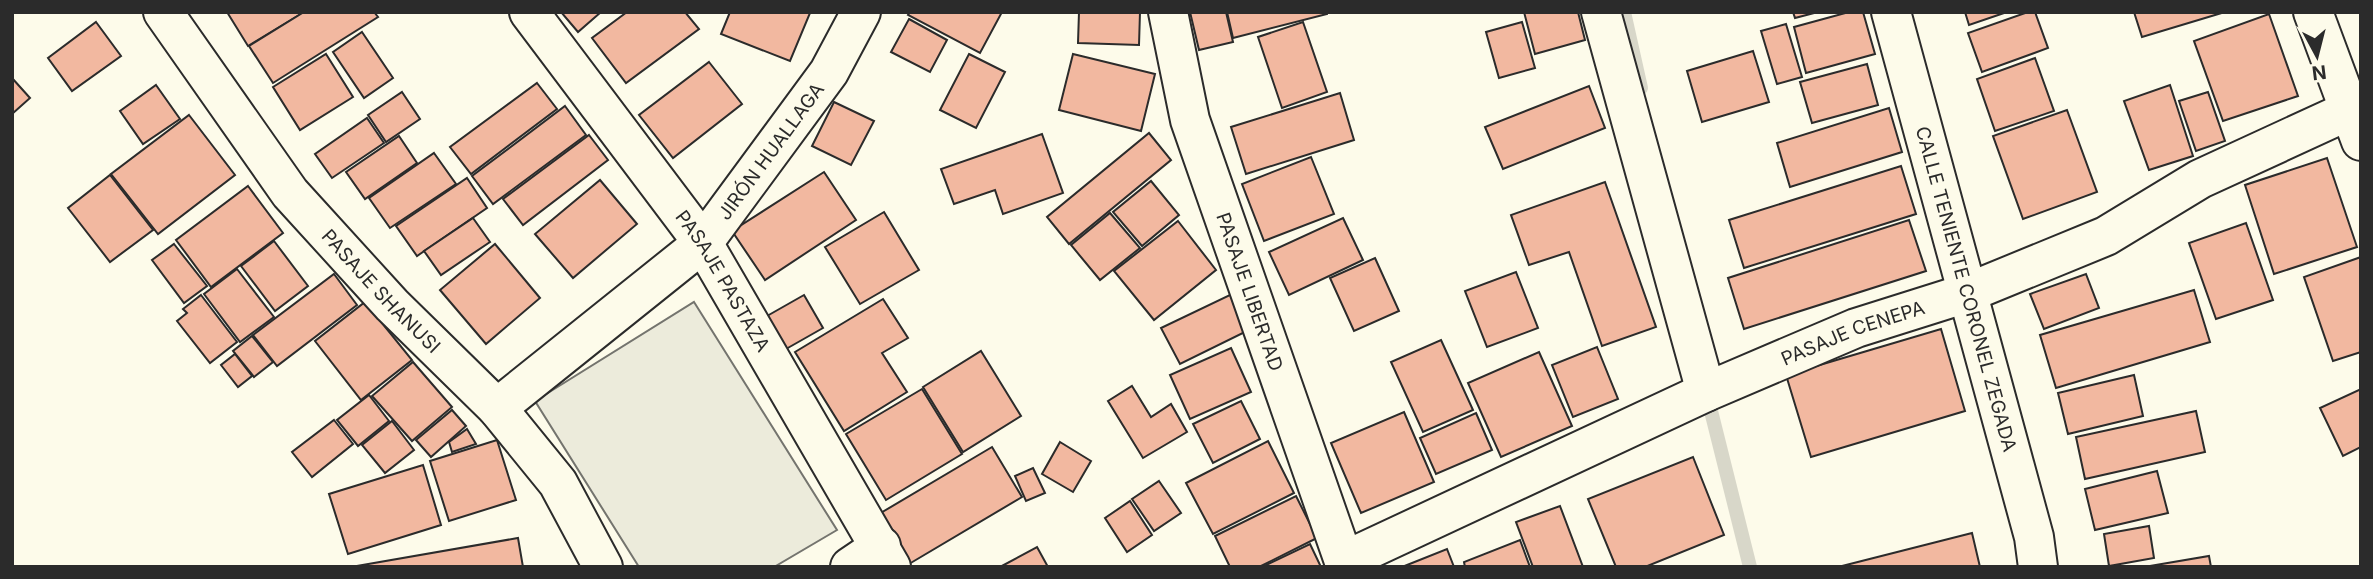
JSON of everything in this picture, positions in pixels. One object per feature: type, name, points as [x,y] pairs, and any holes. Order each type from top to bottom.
[{"type":"street","name":"PASAJE SHANUSI","points":[[163,12],[290,192],[392,305],[497,408],[558,483],[604,567]]},
{"type":"street","name":"PASAJE PASTAZA","points":[[529,12],[703,243],[874,560]]},
{"type":"street","name":"JIRÓN HUALLAGA","points":[[497,408],[703,243],[829,72],[861,12]]},
{"type":"street","name":"PASAJE LIBERTAD","points":[[1168,12],[1191,120],[1345,564]]},
{"type":"street","points":[[1601,12],[1706,393]]},
{"type":"street","name":"CALLE TENIENTE CORONEL ZEGADA","points":[[1891,12],[2034,537],[2038,567]]},
{"type":"street","points":[[2313,12],[2357,119]]},
{"type":"street","name":"PASAJE CENEPA","points":[[1345,564],[1706,393],[1856,328],[1967,293],[2106,236],[2200,179],[2357,119]]},
{"type":"shaded area","points":[[694,302],[837,530],[774,567],[639,567],[535,401]]},
{"type":"building","points":[[227,12],[304,12],[248,46]]},
{"type":"building","points":[[304,12],[374,12],[378,17],[273,83],[249,46]]},
{"type":"building","points":[[561,12],[601,12],[578,32]]},
{"type":"building","points":[[627,12],[685,12],[699,29],[626,83],[592,38]]},
{"type":"building","points":[[730,12],[810,13],[790,61],[721,34]]},
{"type":"building","points":[[910,12],[1002,12],[980,53],[908,15]]},
{"type":"building","points":[[1079,12],[1140,12],[1139,45],[1078,43]]},
{"type":"building","points":[[1190,12],[1226,12],[1233,42],[1199,50]]},
{"type":"building","points":[[1227,12],[1327,12],[1327,14],[1233,38]]},
{"type":"building","points":[[1524,12],[1578,12],[1585,40],[1535,54]]},
{"type":"building","points":[[1793,12],[1818,12],[1795,18]]},
{"type":"building","points":[[1849,12],[1863,12],[1875,54],[1806,73],[1794,27]]},
{"type":"building","points":[[1965,12],[2007,12],[1969,25]]},
{"type":"building","points":[[2035,12],[2048,48],[1982,72],[1968,33]]},
{"type":"building","points":[[2134,12],[2225,12],[2142,37]]},
{"type":"building","points":[[2269,14],[2298,96],[2223,121],[2194,41]]},
{"type":"building","points":[[909,19],[947,40],[930,72],[891,52]]},
{"type":"building","points":[[96,22],[121,56],[72,91],[48,58]]},
{"type":"building","points":[[1303,22],[1327,92],[1282,108],[1258,37]]},
{"type":"building","points":[[1522,22],[1535,68],[1499,78],[1486,32]]},
{"type":"building","points":[[1786,24],[1802,77],[1777,84],[1761,31]]},
{"type":"building","points":[[362,32],[393,78],[364,98],[333,52]]},
{"type":"building","points":[[1753,51],[1769,102],[1702,122],[1687,71]]},
{"type":"building","points":[[326,54],[353,97],[300,130],[273,87]]},
{"type":"building","points":[[969,54],[1005,72],[976,128],[940,110]]},
{"type":"building","points":[[1073,54],[1155,74],[1141,131],[1059,110]]},
{"type":"building","points":[[2035,58],[2054,111],[1995,131],[1977,79]]},
{"type":"building","points":[[709,62],[742,104],[673,158],[639,115]]},
{"type":"building","points":[[1867,64],[1878,105],[1812,123],[1800,82]]},
{"type":"building","points":[[12,78],[30,98],[12,114]]},
{"type":"building","points":[[537,83],[557,109],[471,174],[450,147]]},
{"type":"building","points":[[156,85],[180,119],[143,144],[120,111]]},
{"type":"building","points":[[2170,85],[2193,156],[2149,170],[2124,101]]},
{"type":"building","points":[[1589,86],[1605,128],[1503,169],[1485,127]]},
{"type":"building","points":[[402,92],[420,119],[386,142],[368,115]]},
{"type":"building","points":[[2208,92],[2225,141],[2196,151],[2179,101]]},
{"type":"building","points":[[1340,93],[1354,140],[1246,174],[1231,127]]},
{"type":"building","points":[[834,102],[874,121],[851,165],[812,146]]},
{"type":"building","points":[[565,106],[586,135],[493,204],[472,176]]},
{"type":"building","points":[[1889,108],[1902,152],[1790,187],[1777,143]]},
{"type":"building","points":[[2067,110],[2097,192],[2023,219],[1993,136]]},
{"type":"building","points":[[189,115],[235,175],[158,234],[111,174]]},
{"type":"building","points":[[367,118],[384,143],[332,178],[315,154]]},
{"type":"building","points":[[1149,133],[1171,160],[1069,244],[1047,217]]},
{"type":"building","points":[[1042,134],[1063,193],[1003,214],[995,190],[954,204],[941,169]]},
{"type":"building","points":[[589,135],[608,160],[523,225],[503,199]]},
{"type":"building","points":[[399,136],[417,163],[365,199],[346,172]]},
{"type":"building","points":[[434,153],[456,184],[390,228],[369,198]]},
{"type":"building","points":[[1311,157],[1334,214],[1264,241],[1242,184]]},
{"type":"building","points":[[2327,158],[2357,247],[2274,274],[2245,185]]},
{"type":"building","points":[[1901,166],[1916,214],[1744,268],[1729,220]]},
{"type":"building","points":[[824,172],[856,220],[765,280],[732,231]]},
{"type":"building","points":[[110,175],[153,230],[110,262],[68,208]]},
{"type":"building","points":[[467,178],[487,208],[417,256],[396,226]]},
{"type":"building","points":[[600,180],[637,224],[573,278],[535,234]]},
{"type":"building","points":[[1151,181],[1179,215],[1142,246],[1113,212]]},
{"type":"building","points":[[1605,182],[1656,327],[1602,346],[1569,252],[1529,265],[1511,215]]},
{"type":"building","points":[[248,186],[283,233],[211,287],[176,240]]},
{"type":"building","points":[[884,212],[919,270],[860,304],[825,247]]},
{"type":"building","points":[[1110,213],[1140,248],[1100,280],[1071,245]]},
{"type":"building","points":[[473,218],[490,242],[441,275],[424,251]]},
{"type":"building","points":[[1343,218],[1363,260],[1289,295],[1269,252]]},
{"type":"building","points":[[1909,220],[1926,271],[1744,329],[1728,278]]},
{"type":"building","points":[[1178,221],[1216,270],[1154,320],[1114,271]]},
{"type":"building","points":[[2246,223],[2273,300],[2216,319],[2189,243]]},
{"type":"building","points":[[274,241],[308,286],[275,311],[241,266]]},
{"type":"building","points":[[174,244],[207,286],[184,303],[152,260]]},
{"type":"building","points":[[495,244],[540,298],[486,344],[440,290]]},
{"type":"building","points":[[2361,257],[2361,352],[2333,361],[2304,277]]},
{"type":"building","points":[[1375,258],[1399,311],[1354,331],[1330,278]]},
{"type":"building","points":[[237,269],[274,317],[240,342],[204,294]]},
{"type":"building","points":[[1516,272],[1538,328],[1487,347],[1465,291]]},
{"type":"building","points":[[334,274],[357,305],[277,366],[253,335]]},
{"type":"building","points":[[2086,274],[2099,308],[2044,329],[2030,294]]},
{"type":"building","points":[[2194,290],[2210,342],[2056,388],[2040,335]]},
{"type":"building","points":[[1234,293],[1251,329],[1180,364],[1161,328]]},
{"type":"building","points":[[201,295],[237,342],[210,363],[177,321],[187,313],[183,309]]},
{"type":"building","points":[[804,295],[823,328],[786,349],[767,316]]},
{"type":"building","points":[[883,299],[908,338],[882,353],[907,392],[844,431],[795,352]]},
{"type":"building","points":[[365,302],[412,360],[361,400],[315,341]]},
{"type":"building","points":[[1941,329],[1965,411],[1811,457],[1786,375]]},
{"type":"building","points":[[252,336],[273,362],[254,377],[233,351]]},
{"type":"building","points":[[1441,340],[1473,410],[1423,432],[1391,362]]},
{"type":"building","points":[[1597,347],[1618,399],[1573,417],[1552,365]]},
{"type":"building","points":[[1231,348],[1251,392],[1190,419],[1170,375]]},
{"type":"building","points":[[981,351],[1021,416],[963,452],[923,387]]},
{"type":"building","points":[[1539,352],[1572,426],[1501,457],[1468,383]]},
{"type":"building","points":[[235,354],[252,376],[238,387],[221,365]]},
{"type":"building","points":[[413,362],[452,407],[412,441],[372,396]]},
{"type":"building","points":[[2134,375],[2143,416],[2068,434],[2058,393]]},
{"type":"building","points":[[1132,386],[1151,417],[1171,404],[1187,432],[1143,458],[1108,401]]},
{"type":"building","points":[[922,389],[962,454],[886,500],[846,434]]},
{"type":"building","points":[[2361,389],[2361,447],[2343,456],[2320,408]]},
{"type":"building","points":[[369,395],[389,421],[358,446],[337,420]]},
{"type":"building","points":[[1241,401],[1260,439],[1213,463],[1193,424]]},
{"type":"building","points":[[452,410],[466,426],[431,457],[416,440]]},
{"type":"building","points":[[2196,411],[2205,452],[2085,479],[2076,437]]},
{"type":"building","points":[[1404,412],[1434,482],[1361,513],[1331,443]]},
{"type":"building","points":[[1476,413],[1492,450],[1436,474],[1420,438]]},
{"type":"building","points":[[334,420],[353,444],[312,477],[292,452]]},
{"type":"building","points":[[392,421],[414,450],[385,473],[362,445]]},
{"type":"building","points":[[467,429],[476,444],[452,452],[449,442]]},
{"type":"building","points":[[497,440],[516,500],[449,521],[430,461]]},
{"type":"building","points":[[1268,441],[1294,493],[1213,534],[1186,483]]},
{"type":"building","points":[[1060,442],[1091,461],[1073,492],[1042,474]]},
{"type":"building","points":[[992,447],[1022,497],[909,564],[879,514]]},
{"type":"building","points":[[1693,457],[1724,535],[1645,567],[1616,567],[1588,499]]},
{"type":"building","points":[[423,465],[441,525],[348,554],[329,494]]},
{"type":"building","points":[[1033,468],[1045,493],[1026,501],[1015,476]]},
{"type":"building","points":[[2157,471],[2168,513],[2095,530],[2085,489]]},
{"type":"building","points":[[1159,481],[1181,513],[1154,531],[1132,499]]},
{"type":"building","points":[[1296,496],[1317,538],[1259,567],[1230,567],[1215,536]]},
{"type":"building","points":[[1130,501],[1152,535],[1127,552],[1105,518]]},
{"type":"building","points":[[1560,506],[1583,567],[1533,567],[1516,522]]},
{"type":"building","points":[[2149,526],[2154,558],[2109,566],[2104,534]]},
{"type":"building","points":[[1972,533],[1980,567],[1842,566]]},
{"type":"building","points":[[518,538],[523,567],[351,567]]},
{"type":"building","points":[[1520,540],[1530,567],[1465,567],[1464,562]]},
{"type":"building","points":[[1310,544],[1321,567],[1262,567]]},
{"type":"building","points":[[1037,547],[1048,567],[1000,567]]},
{"type":"building","points":[[1447,549],[1454,567],[1402,567]]},
{"type":"building","points":[[2209,556],[2211,567],[2144,567]]},
{"type":"waterway","points":[[1624,12],[1641,88]]},
{"type":"waterway","points":[[1707,395],[1750,567]]}]
